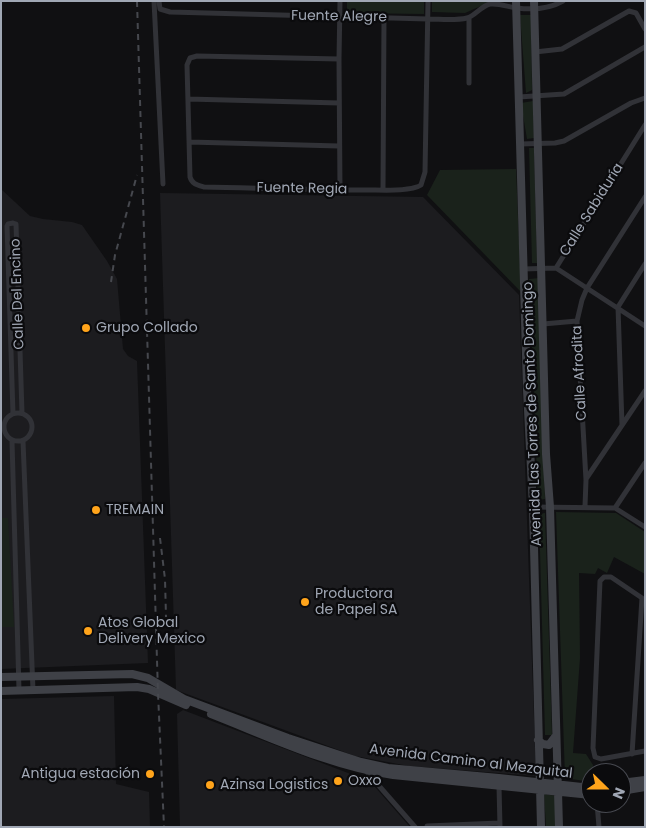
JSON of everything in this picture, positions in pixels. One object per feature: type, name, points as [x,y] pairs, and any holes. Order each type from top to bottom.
[{"type":"street","points":[[154,1],[163,184]]},
{"type":"street","points":[[340,1],[340,190]]},
{"type":"street","points":[[428,1],[428,19]]},
{"type":"street","points":[[469,83],[469,18],[478,10],[489,4],[534,5],[548,8],[563,1]]},
{"type":"street","name":"Fuente Alegre","points":[[159,4],[165,12],[428,19],[469,18]]},
{"type":"street","name":"Avenida Las Torres de Santo Domingo","points":[[516,5],[527,390],[533,507],[541,827]]},
{"type":"street","name":"Avenida Las Torres de Santo Domingo","points":[[534,5],[540,268],[560,827]]},
{"type":"street","points":[[535,52],[566,47],[629,11],[632,11],[639,17],[645,28]]},
{"type":"street","points":[[383,190],[384,18]]},
{"type":"street","name":"Fuente Regia","points":[[189,142],[190,177],[194,183],[204,187],[383,190],[418,187],[422,183],[425,172],[428,19]]},
{"type":"street","points":[[519,96],[564,94],[645,47]]},
{"type":"street","points":[[339,59],[197,56],[190,58],[187,69],[189,142],[339,146]]},
{"type":"street","points":[[520,144],[564,141],[631,103],[645,98]]},
{"type":"street","points":[[188,99],[339,103]]},
{"type":"street","name":"Calle Sabiduría","points":[[523,269],[556,268],[645,125]]},
{"type":"street","name":"Calle Afrodita","points":[[585,506],[586,480],[577,321],[587,288],[645,197]]},
{"type":"street","name":"Calle Del Encino","points":[[13,414],[7,226],[11,223],[16,224],[22,413]]},
{"type":"street","points":[[622,425],[618,307],[645,264]]},
{"type":"street","points":[[556,268],[645,326]]},
{"type":"street","points":[[543,324],[577,321]]},
{"type":"street","points":[[586,480],[645,391]]},
{"type":"street","points":[[12,441],[23,441],[32,430],[32,423],[22,413],[13,414],[6,419],[4,427],[6,435],[12,441],[19,690]]},
{"type":"street","points":[[23,441],[33,690]]},
{"type":"street","points":[[615,508],[645,463]]},
{"type":"street","points":[[14,502],[25,502]]},
{"type":"street","points":[[533,507],[585,506],[615,508],[645,526]]},
{"type":"street","points":[[632,754],[643,599],[613,579],[604,577],[598,586],[598,633],[592,748],[595,756],[604,758],[632,754],[645,752]]},
{"type":"street","points":[[111,674],[112,687]]},
{"type":"street","name":"Avenida Camino al Mezquital","points":[[1,677],[132,674],[153,681],[184,699],[365,767],[394,776],[499,786],[540,786]]},
{"type":"street","name":"Avenida Camino al Mezquital","points":[[1,691],[112,687],[145,688],[321,757],[365,767],[558,788],[581,793]]},
{"type":"street","points":[[538,740],[543,744],[549,745],[556,735]]},
{"type":"street","points":[[365,767],[415,827]]},
{"type":"street","points":[[631,782],[645,780]]},
{"type":"street","points":[[427,826],[499,825],[499,786]]},
{"type":"street","points":[[631,789],[645,787]]},
{"type":"street","name":"Avenida Camino al Mezquital","points":[[558,788],[581,788]]},
{"type":"street","points":[[598,813],[599,827]]},
{"type":"shaded area","points":[[347,1],[424,1],[424,14],[347,13]]},
{"type":"shaded area","points":[[432,1],[490,2],[465,13],[432,12]]},
{"type":"shaded area","points":[[520,15],[531,15],[532,90],[526,93]]},
{"type":"shaded area","points":[[533,101],[534,138],[527,139],[521,103]]},
{"type":"shaded area","points":[[529,148],[534,148],[537,263],[532,263]]},
{"type":"shaded area","points":[[516,169],[521,292],[427,195],[440,170]]},
{"type":"shaded area","points":[[1,189],[30,216],[82,225],[117,279],[123,349],[128,356],[137,361],[148,663],[1,669]]},
{"type":"shaded area","points":[[160,193],[423,197],[519,295],[536,776],[409,766],[355,756],[176,690]]},
{"type":"shaded area","points":[[540,278],[545,499],[538,500],[529,279]]},
{"type":"shaded area","points":[[556,512],[616,513],[645,532],[645,574],[614,557],[607,573],[598,568],[595,574],[579,573],[580,658],[573,753],[586,754],[592,763],[581,763],[581,780],[565,778]]},
{"type":"shaded area","points":[[545,513],[552,735],[545,735],[539,514]]},
{"type":"shaded area","points":[[1,518],[8,518],[14,627],[1,627]]},
{"type":"shaded area","points":[[114,696],[116,784],[149,792],[150,827],[1,827],[1,699]]},
{"type":"shaded area","points":[[183,710],[348,773],[375,787],[410,827],[180,827],[177,714]]},
{"type":"shaded area","points":[[544,794],[557,796],[558,827],[546,827]]},
{"type":"railway","points":[[137,1],[158,693],[164,827]]},
{"type":"railway","points":[[111,282],[115,255],[137,175]]},
{"type":"railway","points":[[160,538],[165,579],[166,617]]},
{"type":"place","name":"Grupo Collado","points":[[86,328]]},
{"type":"place","name":"TREMAIN","points":[[96,510]]},
{"type":"place","name":"Productora de Papel SA","points":[[305,602]]},
{"type":"place","name":"Atos Global Delivery Mexico","points":[[88,631]]},
{"type":"place","name":"Antigua estación","points":[[150,774]]},
{"type":"place","name":"Oxxo","points":[[338,781]]},
{"type":"place","name":"Azinsa Logistics","points":[[210,785]]}]
